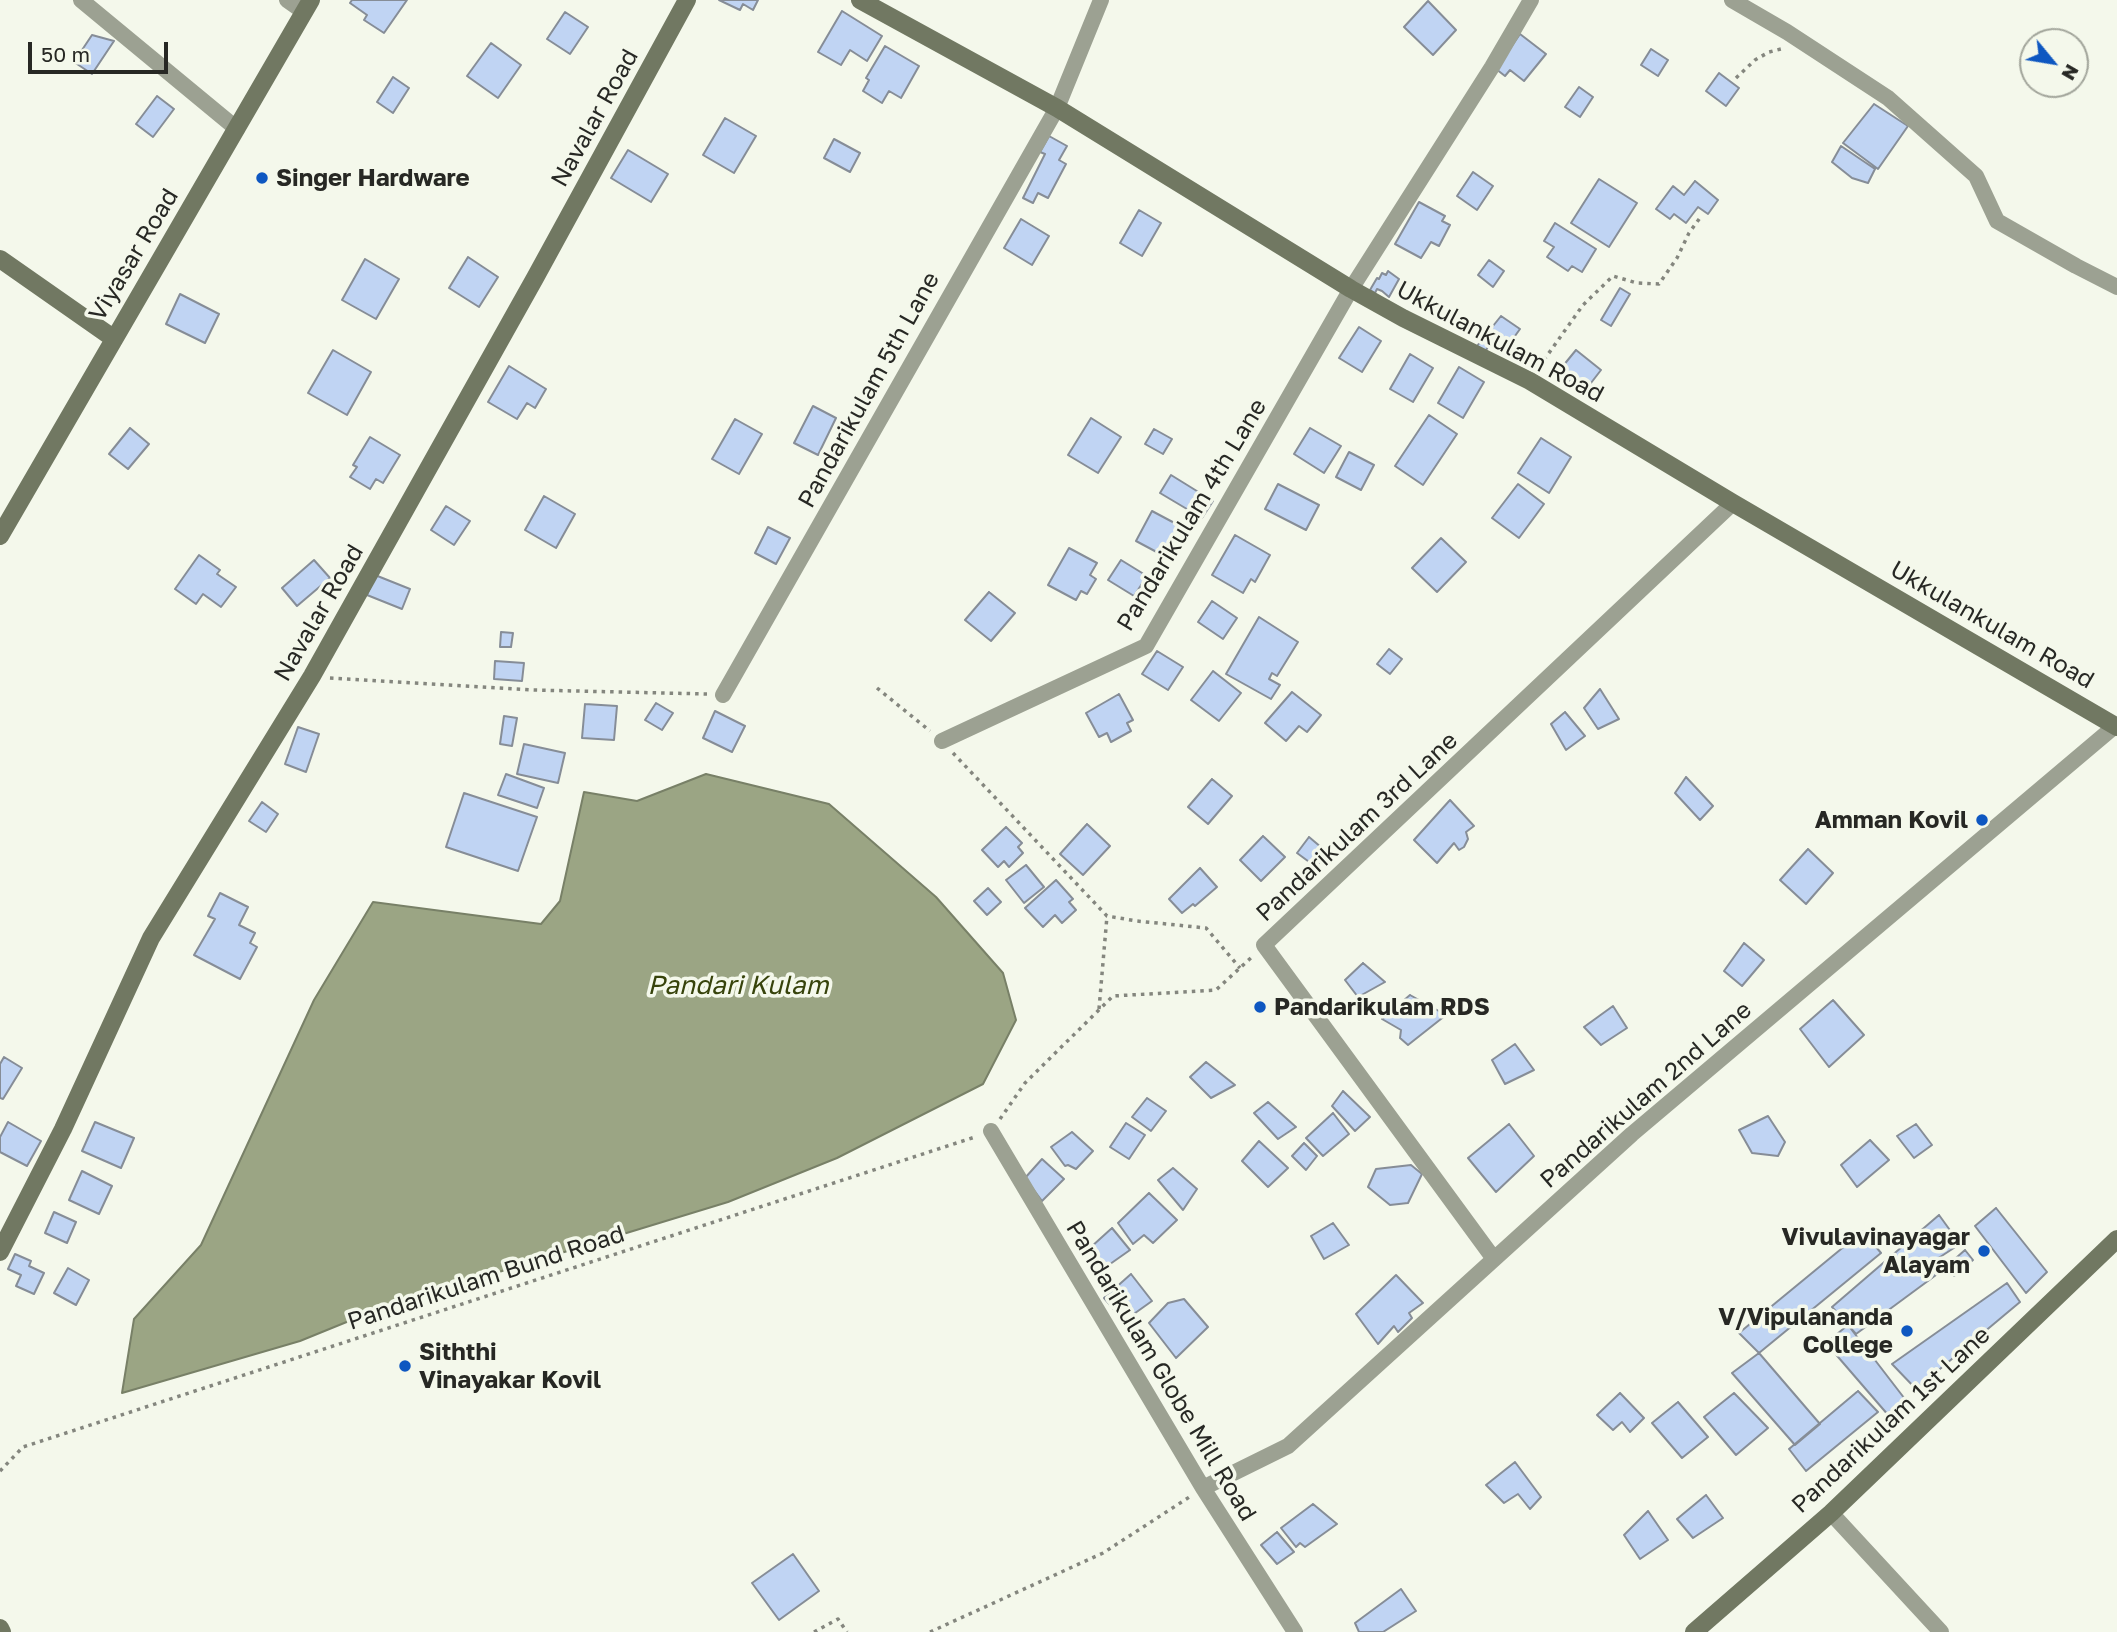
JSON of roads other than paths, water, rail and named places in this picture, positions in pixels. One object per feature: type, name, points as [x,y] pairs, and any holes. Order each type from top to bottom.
[{"type":"street","points":[[81,0],[237,129]]},
{"type":"street","points":[[287,0],[308,6]]},
{"type":"street","name":"Navalar Road","points":[[0,1252],[62,1129],[151,938],[312,676],[687,0]]},
{"type":"street","name":"Ukkulankulam Road","points":[[860,0],[1057,108],[1351,289],[1530,381],[1733,503],[2116,726]]},
{"type":"street","name":"Pandarikulam 5th Lane","points":[[723,695],[1057,108],[1101,0]]},
{"type":"street","name":"Pandarikulam 4th Lane","points":[[942,741],[1146,646],[1351,289],[1531,0]]},
{"type":"street","points":[[1732,0],[1787,32],[1888,98],[1976,176],[1997,221],[2117,286]]},
{"type":"street","name":"Viyasar Road","points":[[0,536],[308,6]]},
{"type":"street","points":[[0,259],[114,338]]},
{"type":"street","name":"Pandarikulam 3rd Lane","points":[[1494,1259],[1264,945],[1733,503]]},
{"type":"street","name":"Pandarikulam 2nd Lane","points":[[1203,1488],[1288,1446],[1632,1134],[2116,726]]},
{"type":"street","name":"Pandarikulam Globe Mill Road","points":[[990,1131],[1203,1488],[1295,1632]]},
{"type":"street","name":"Pandarikulam 1st Lane","points":[[1694,1632],[1831,1513],[2117,1239]]},
{"type":"street","points":[[1831,1513],[1941,1632]]},
{"type":"water","name":"Pandari Kulam","points":[[706,774],[829,804],[936,897],[1003,973],[1016,1020],[983,1084],[837,1158],[728,1202],[381,1308],[300,1341],[122,1393],[134,1319],[201,1245],[314,1000],[373,902],[541,924],[560,901],[584,792],[637,801]]},
{"type":"place","name":"Singer Hardware","points":[[262,178]]},
{"type":"place","name":"Amman Kovil","points":[[1982,820]]},
{"type":"place","name":"Pandarikulam RDS","points":[[1260,1007]]},
{"type":"place","name":"Vivulavinayagar Alayam","points":[[1984,1251]]},
{"type":"place","name":"V/Vipulananda College","points":[[1907,1331]]},
{"type":"place","name":"Siththi Vinayakar Kovil","points":[[405,1366]]}]
